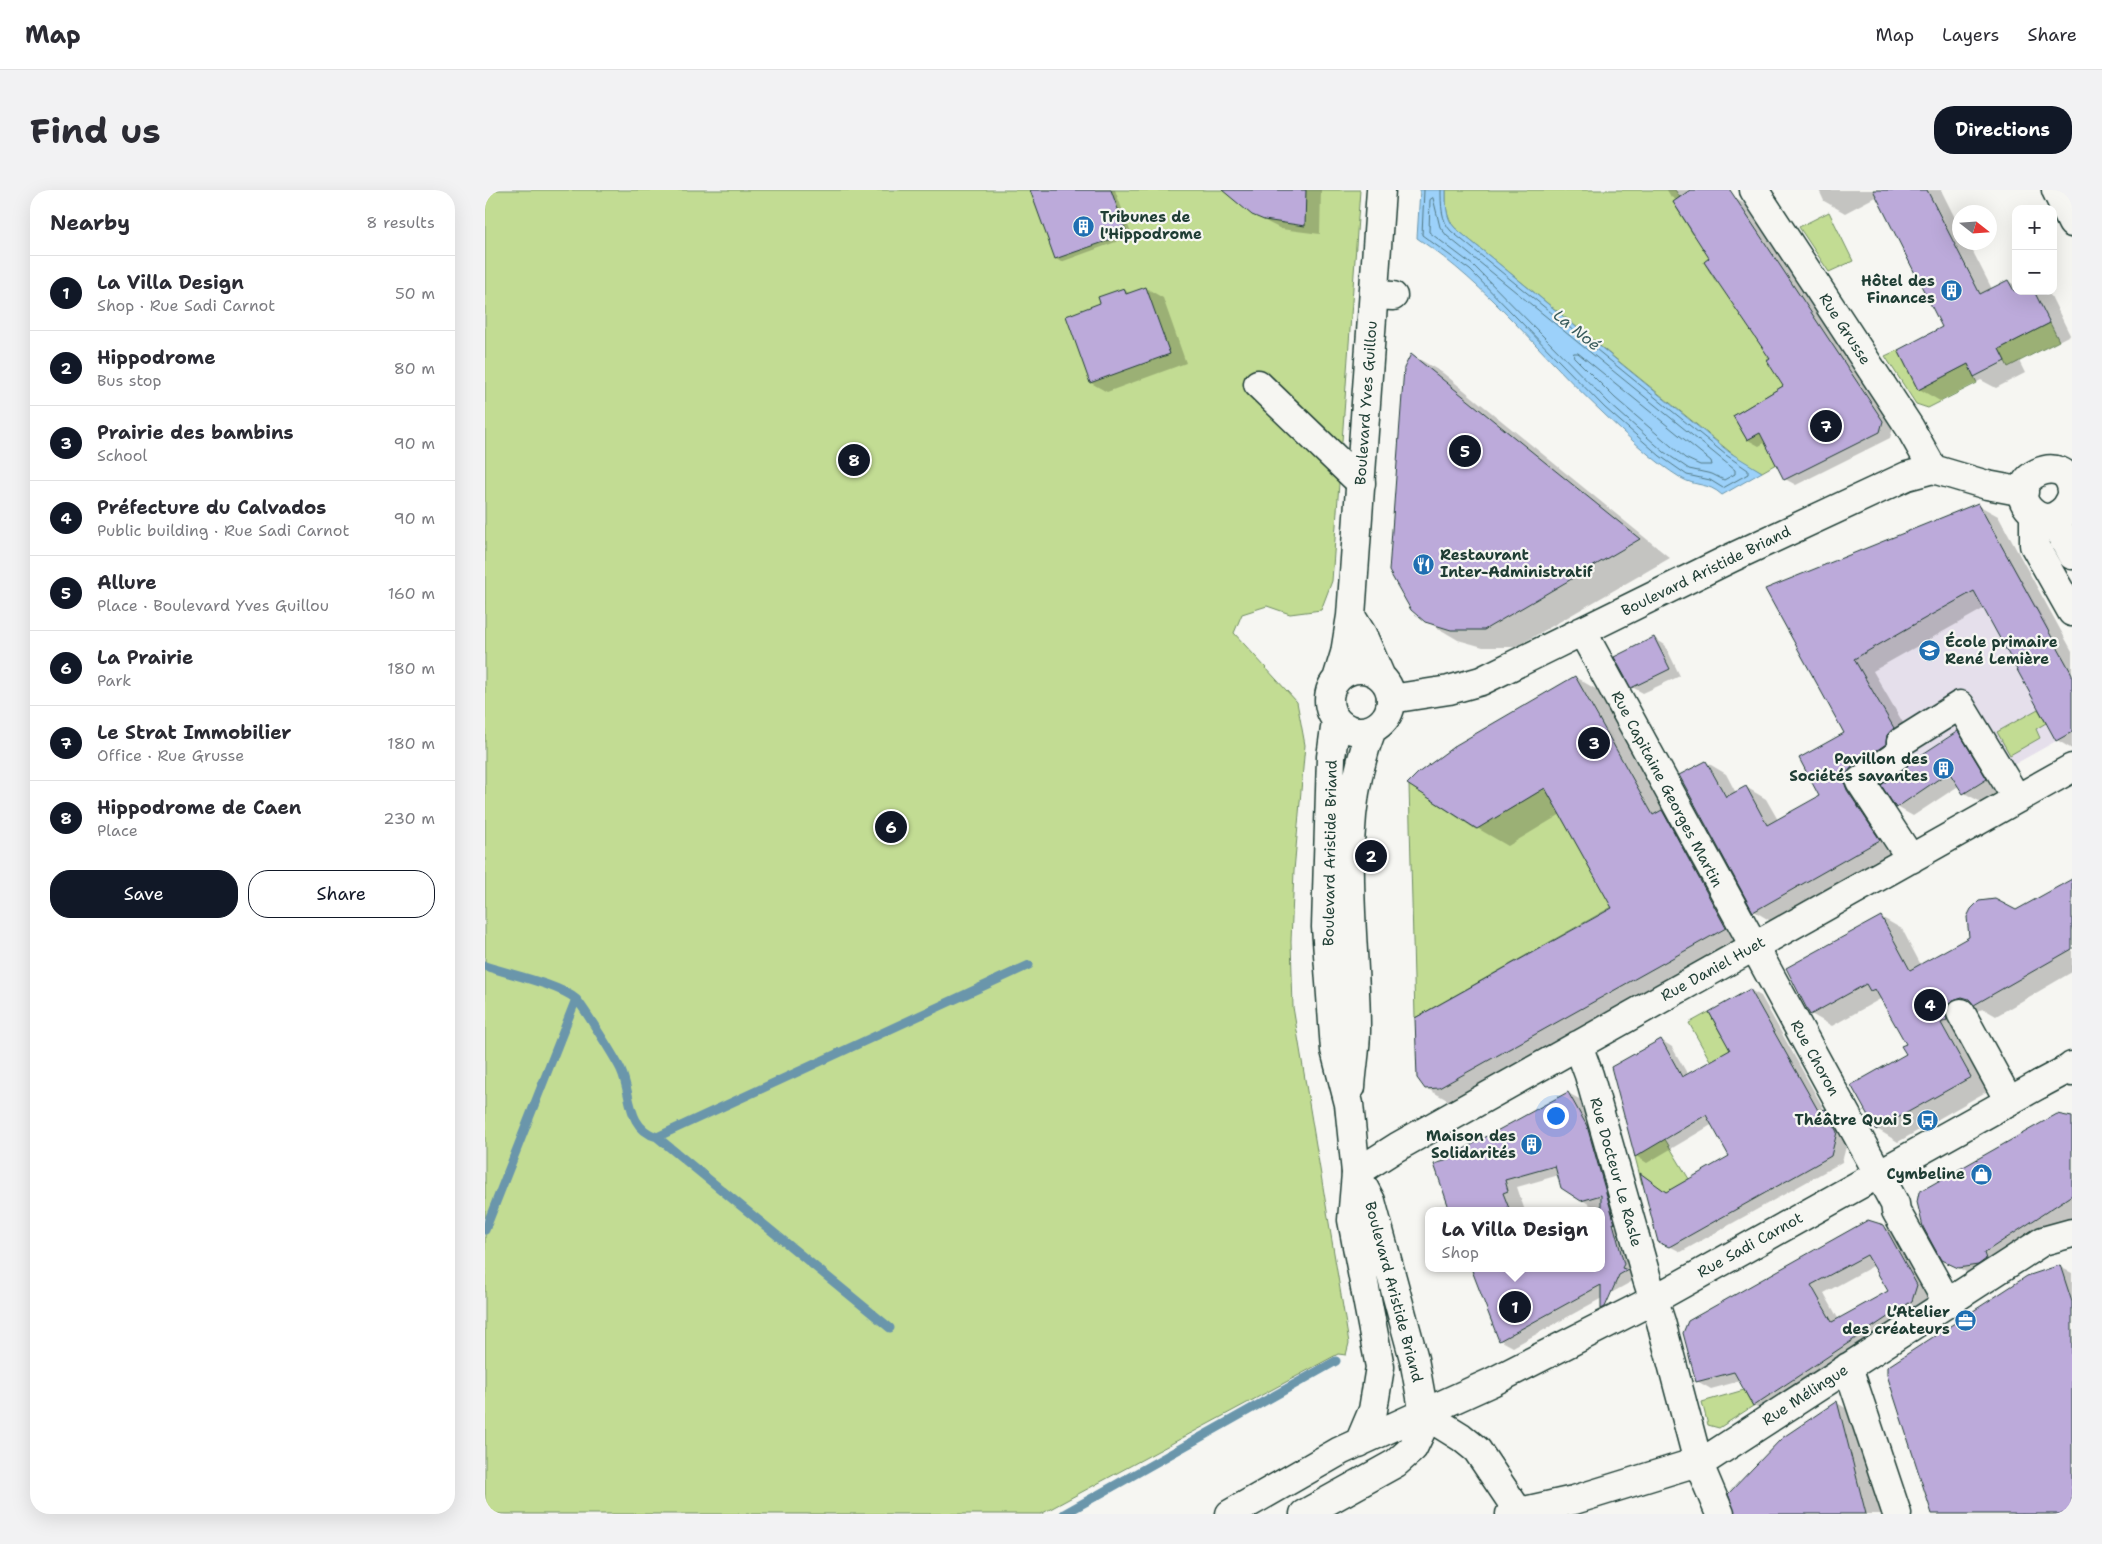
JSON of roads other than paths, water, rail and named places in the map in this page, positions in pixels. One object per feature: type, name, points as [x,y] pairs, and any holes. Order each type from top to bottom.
[{"type":"street","name":"Boulevard Yves Guillou","points":[[1337,679],[1345,653],[1367,528],[1361,483],[1383,295],[1381,190]]},
{"type":"street","name":"Rue Grusse","points":[[1755,190],[1910,428],[1933,469]]},
{"type":"street","points":[[2057,190],[2072,223]]},
{"type":"street","points":[[1258,384],[1361,483]]},
{"type":"street","points":[[1933,469],[2047,504]]},
{"type":"street","name":"Boulevard Aristide Briand","points":[[1385,687],[1449,690],[1481,681],[1731,558],[1907,476],[1933,469]]},
{"type":"street","points":[[2068,474],[2043,469],[2036,472],[2025,484],[2047,504],[2072,555]]},
{"type":"street","points":[[2047,504],[2034,545],[2072,612]]},
{"type":"street","points":[[1351,616],[1362,634],[1385,687]]},
{"type":"street","name":"Rue Capitaine Georges Martin","points":[[1582,631],[1753,947]]},
{"type":"street","name":"Boulevard Aristide Briand","points":[[1349,1104],[1356,1032],[1349,886],[1355,788],[1372,729],[1384,720],[1391,706],[1385,687],[1371,670],[1353,669],[1337,679],[1329,700],[1332,714],[1336,721],[1331,757],[1326,927],[1335,1050],[1349,1104],[1356,1173],[1352,1220],[1379,1367],[1373,1410],[1359,1443]]},
{"type":"street","points":[[1911,859],[1860,781],[1899,749],[1960,705],[2017,799]]},
{"type":"street","points":[[1336,721],[1342,726],[1357,732],[1372,729]]},
{"type":"street","name":"Rue Daniel Huet","points":[[1356,1173],[1397,1147],[2072,768]]},
{"type":"street","name":"Rue Choron","points":[[1753,947],[1879,1172],[1895,1204],[1896,1211],[1947,1302]]},
{"type":"street","points":[[1961,1013],[2009,1101]]},
{"type":"street","name":"Rue Docteur Le Rasle","points":[[1578,1045],[1589,1075],[1698,1462],[1720,1514]]},
{"type":"street","name":"Rue Sadi Carnot","points":[[1230,1514],[1359,1443],[1423,1414],[1653,1300],[1879,1172],[2071,1069]]},
{"type":"street","name":"Boulevard Aristide Briand","points":[[1356,1173],[1371,1201],[1414,1359],[1423,1414]]},
{"type":"street","name":"Rue Mélingue","points":[[1516,1513],[1578,1499],[1712,1457],[2043,1241],[2072,1233]]},
{"type":"street","points":[[1848,1367],[1897,1514]]},
{"type":"street","points":[[1304,1514],[1396,1463],[1413,1448],[1422,1429],[1423,1414],[1461,1437],[1477,1450],[1516,1513]]},
{"type":"water","name":"La Noé","points":[[1420,190],[1446,190],[1449,220],[1455,228],[1729,452],[1762,472],[1722,495],[1707,486],[1686,481],[1650,456],[1579,390],[1491,299],[1443,257],[1417,238]]},
{"type":"waterway","points":[[657,1137],[1029,965]]},
{"type":"waterway","points":[[485,966],[545,984],[576,999],[621,1070],[631,1109],[640,1126],[647,1133],[657,1137],[890,1328]]},
{"type":"waterway","points":[[485,1230],[576,999]]},
{"type":"waterway","points":[[1064,1514],[1336,1361]]},
{"type":"place","name":"Tribunes de l'Hippodrome","points":[[1084,226]]},
{"type":"place","name":"Hôtel des Finances","points":[[1951,290]]},
{"type":"place","name":"Le Strat Immobilier","points":[[1826,426]]},
{"type":"place","name":"Allure","points":[[1465,451]]},
{"type":"place","name":"Hippodrome de Caen","points":[[854,460]]},
{"type":"place","name":"Restaurant Inter-Administratif","points":[[1424,564]]},
{"type":"place","name":"École primaire René Lemière","points":[[1929,651]]},
{"type":"place","name":"Prairie des bambins","points":[[1594,743]]},
{"type":"place","name":"Pavillon des Sociétés savantes","points":[[1944,768]]},
{"type":"place","name":"La Prairie","points":[[891,827]]},
{"type":"place","name":"Hippodrome","points":[[1371,856]]},
{"type":"place","name":"Préfecture du Calvados","points":[[1930,1005]]},
{"type":"place","name":"Théâtre Quai 5","points":[[1928,1120]]},
{"type":"place","name":"Maison des Solidarités","points":[[1532,1145]]},
{"type":"place","name":"Cymbeline","points":[[1981,1174]]},
{"type":"place","name":"La Villa Design","points":[[1515,1307]]},
{"type":"place","name":"L’Atelier des créateurs","points":[[1966,1321]]}]
